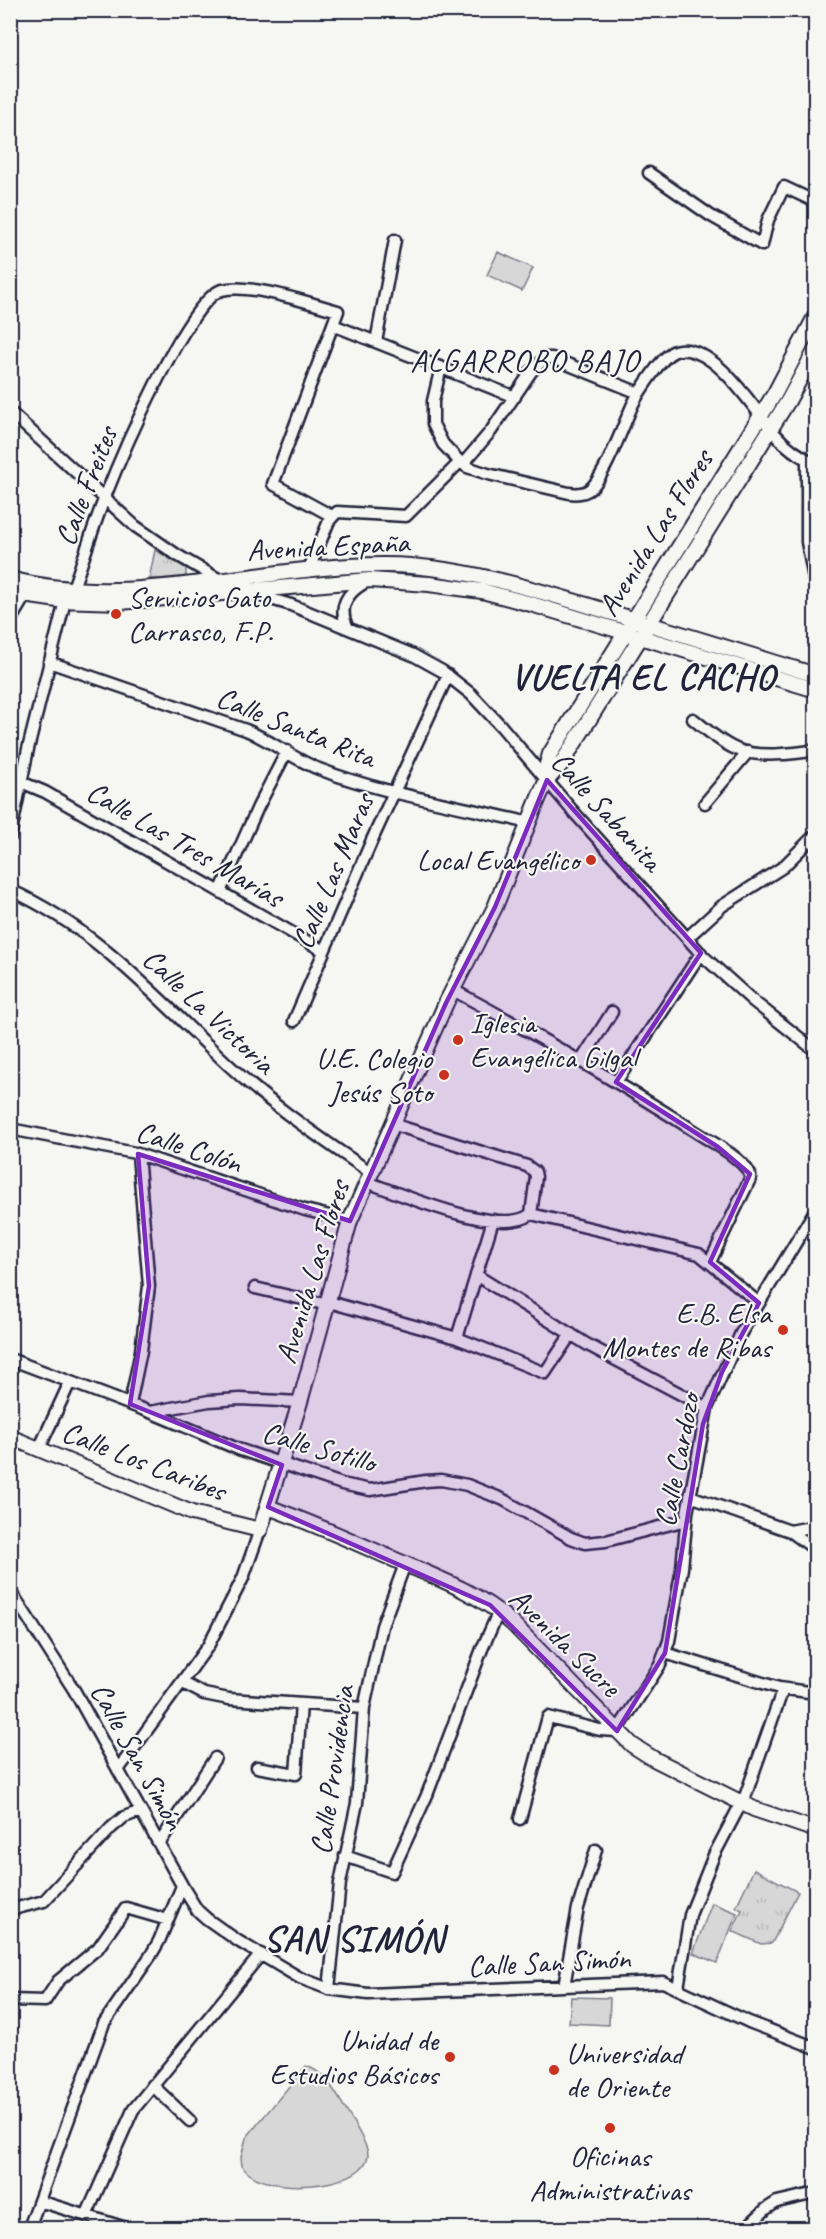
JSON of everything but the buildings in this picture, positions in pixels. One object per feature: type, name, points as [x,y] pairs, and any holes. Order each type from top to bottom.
[{"type":"street","points":[[649,172],[711,216],[762,245],[768,220],[784,187],[816,202]]},
{"type":"street","points":[[376,342],[395,240]]},
{"type":"street","name":"Calle Freites","points":[[10,837],[65,601],[73,588],[104,498],[162,372],[200,309],[209,297],[223,289],[267,292],[338,311],[333,325]]},
{"type":"street","name":"Avenida Las Flores","points":[[547,780],[547,764],[550,754],[761,416],[785,376],[816,315]]},
{"type":"street","points":[[332,516],[273,484],[333,325],[514,397]]},
{"type":"street","name":"Avenida Las Flores","points":[[118,1770],[183,1683],[208,1646],[233,1600],[282,1465],[350,1221],[453,990],[495,907],[547,780],[561,763],[640,637],[798,383],[816,349]]},
{"type":"street","points":[[441,367],[433,401],[433,424],[443,444],[462,463],[488,474],[569,493],[584,493],[595,484],[601,474],[639,393],[664,359],[677,350],[687,350],[705,357],[729,376],[770,428],[786,444],[811,462],[807,542],[816,589]]},
{"type":"street","points":[[308,571],[332,516],[342,511],[406,516],[462,463],[490,431],[539,362],[548,357],[639,393]]},
{"type":"street","points":[[10,412],[149,537],[220,580]]},
{"type":"street","name":"Avenida España","points":[[10,579],[73,588],[130,588],[388,565],[451,571],[535,589],[816,675]]},
{"type":"street","points":[[348,628],[343,612],[345,600],[352,591],[370,580]]},
{"type":"street","name":"Avenida España","points":[[10,593],[65,601],[141,601],[370,580],[429,584],[482,591],[531,604],[816,690]]},
{"type":"street","name":"Calle Sabanita","points":[[245,592],[277,600],[348,628],[421,659],[448,675],[471,694],[501,726],[701,953],[753,1001],[816,1051]]},
{"type":"street","points":[[10,621],[25,596]]},
{"type":"street","name":"Calle Santa Rita","points":[[49,662],[246,730],[321,770],[393,792],[529,823]]},
{"type":"street","name":"Calle Las Maras","points":[[294,1021],[393,792],[448,675]]},
{"type":"street","points":[[693,719],[732,748],[748,752],[794,753],[816,750]]},
{"type":"street","points":[[220,892],[286,751]]},
{"type":"street","points":[[705,803],[748,752]]},
{"type":"street","name":"Calle Las Tres Marías","points":[[21,782],[45,792],[324,951]]},
{"type":"street","points":[[687,938],[722,906],[783,867],[816,834]]},
{"type":"street","name":"Calle La Victoria","points":[[10,890],[55,913],[94,940],[148,986],[252,1086],[369,1178],[451,1212],[493,1220],[523,1219],[531,1214]]},
{"type":"street","points":[[616,1082],[701,953]]},
{"type":"street","points":[[453,990],[616,1082],[718,1147],[749,1171],[747,1185],[710,1262]]},
{"type":"street","points":[[581,1061],[612,1012]]},
{"type":"street","points":[[392,1124],[527,1166],[535,1172],[536,1177],[531,1214],[693,1252],[710,1262],[759,1303]]},
{"type":"street","name":"Calle Colón","points":[[10,1129],[138,1154],[305,1210],[350,1221]]},
{"type":"street","points":[[130,1404],[141,1352],[149,1286],[138,1154]]},
{"type":"street","name":"Calle Cardozo","points":[[617,1731],[652,1679],[665,1653],[681,1578],[686,1520],[707,1408],[733,1348],[816,1209]]},
{"type":"street","points":[[457,1338],[493,1220]]},
{"type":"street","points":[[476,1275],[606,1355],[707,1408]]},
{"type":"street","points":[[255,1288],[328,1304],[457,1338],[544,1372],[571,1334]]},
{"type":"street","name":"Calle Sotillo","points":[[10,1359],[282,1465],[342,1484],[370,1490],[441,1480],[466,1485],[502,1499],[585,1544],[606,1541],[686,1520]]},
{"type":"street","points":[[39,1449],[70,1382]]},
{"type":"street","points":[[150,1412],[209,1401],[240,1399],[300,1402]]},
{"type":"street","name":"Calle Los Caribes","points":[[10,1437],[184,1510],[260,1530]]},
{"type":"street","points":[[690,1496],[790,1532],[816,1550]]},
{"type":"street","name":"Avenida Sucre","points":[[268,1507],[306,1521],[476,1597],[499,1611],[617,1731],[640,1751],[741,1803],[768,1815],[816,1830]]},
{"type":"street","points":[[790,1532],[816,1526]]},
{"type":"street","name":"Calle Providencia","points":[[329,1989],[340,1883],[357,1803],[364,1708],[382,1626],[405,1564]]},
{"type":"street","name":"Calle San Simón","points":[[10,1590],[74,1690],[197,1910],[207,1919],[300,1978],[329,1989],[368,1994],[663,1982],[749,2022],[816,2048]]},
{"type":"street","points":[[345,1856],[392,1872],[427,1795],[482,1649],[499,1611]]},
{"type":"street","points":[[665,1653],[783,1689],[816,1693]]},
{"type":"street","points":[[183,1683],[197,1691],[216,1697],[364,1708]]},
{"type":"street","points":[[678,1989],[690,1916],[714,1855],[746,1794],[783,1689]]},
{"type":"street","points":[[257,1767],[296,1774],[301,1704]]},
{"type":"street","points":[[520,1819],[548,1717],[600,1730],[617,1731]]},
{"type":"street","points":[[159,1844],[215,1758]]},
{"type":"street","points":[[10,1910],[44,1901],[111,1828],[130,1814],[141,1811]]},
{"type":"street","points":[[564,1986],[578,1908],[596,1850]]},
{"type":"street","points":[[29,2229],[104,2023],[151,1955],[182,1886]]},
{"type":"street","points":[[10,2000],[45,2001],[58,1981],[98,1948],[126,1908],[168,1920]]},
{"type":"street","points":[[86,2216],[128,2119],[152,2085],[216,2011],[261,1954]]},
{"type":"street","points":[[152,2085],[190,2121]]},
{"type":"street","points":[[746,2229],[777,2202],[816,2193]]},
{"type":"street","points":[[39,2201],[126,2229]]},
{"type":"highlighted area","points":[[547,780],[701,953],[616,1082],[718,1147],[750,1174],[710,1262],[759,1303],[722,1372],[703,1424],[665,1653],[617,1731],[490,1605],[268,1507],[282,1465],[130,1404],[149,1286],[138,1154],[350,1221],[446,1003],[495,907]]},
{"type":"green space","points":[[498,252],[533,268],[522,291],[487,275]]},
{"type":"green space","points":[[155,550],[186,568],[186,576],[149,579]]},
{"type":"green space","points":[[387,570],[469,579],[573,607],[552,605],[430,579],[141,597],[84,594]]},
{"type":"green space","points":[[754,1869],[798,1892],[772,1943],[761,1944],[732,1931],[742,1910],[736,1907]]},
{"type":"green space","points":[[712,1903],[737,1913],[717,1963],[693,1953]]},
{"type":"green space","points":[[571,1997],[610,1998],[609,2025],[569,2023]]},
{"type":"green space","points":[[306,2066],[318,2072],[336,2093],[358,2130],[368,2155],[362,2167],[349,2176],[331,2182],[289,2185],[268,2182],[252,2176],[242,2166],[241,2157],[246,2138]]},
{"type":"place","name":"Servicios Gato Carrasco, F.P.","points":[[116,614]]},
{"type":"place","name":"Local Evangélico","points":[[591,860]]},
{"type":"place","name":"Iglesia Evangélica Gilgal","points":[[458,1040]]},
{"type":"place","name":"U.E. Colegio Jesús Soto","points":[[444,1075]]},
{"type":"place","name":"E.B. Elsa Montes de Ribas","points":[[783,1330]]},
{"type":"place","name":"Unidad de Estudios Básicos","points":[[450,2057]]},
{"type":"place","name":"Universidad de Oriente","points":[[554,2070]]},
{"type":"place","name":"Oficinas Administrativas","points":[[610,2128]]},
{"type":"district","name":"ALGARROBO BAJO","points":[[525,360]]},
{"type":"district","name":"VUELTA EL CACHO","points":[[643,677]]},
{"type":"district","name":"SAN SIMÓN","points":[[354,1939]]}]
